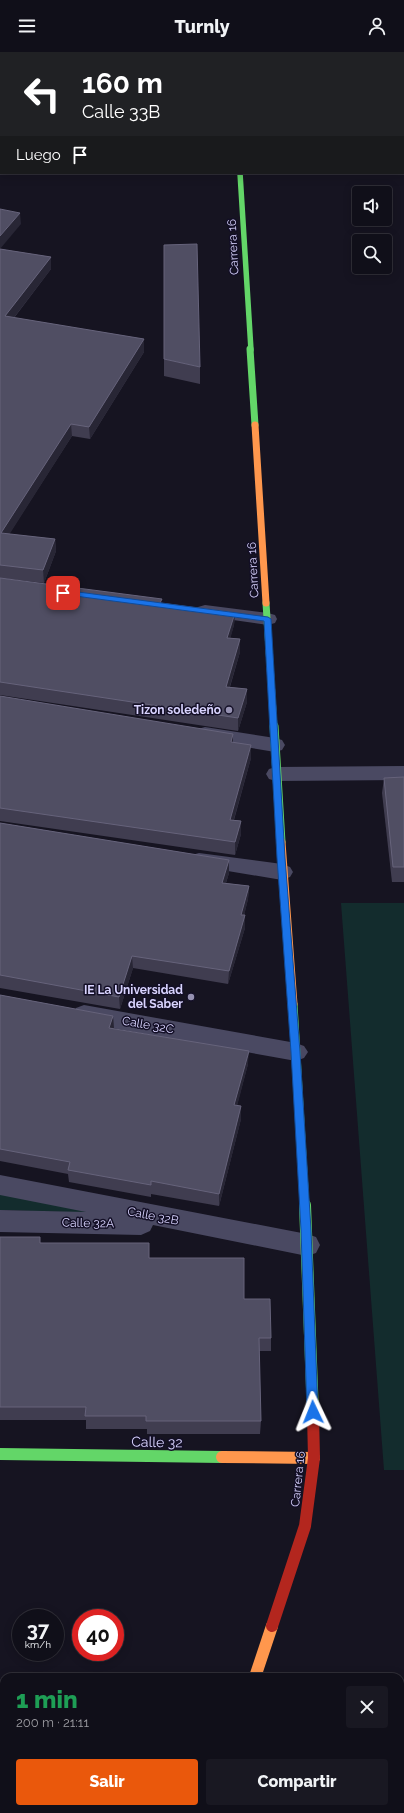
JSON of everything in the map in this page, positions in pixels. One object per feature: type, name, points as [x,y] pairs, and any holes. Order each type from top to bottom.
[{"type":"street","name":"Carrera 16","points":[[240,174],[282,872],[296,1052],[307,1245],[314,1458],[305,1526],[256,1673]]},
{"type":"street","points":[[189,609],[268,619]]},
{"type":"street","points":[[188,731],[274,745]]},
{"type":"street","points":[[276,774],[404,773]]},
{"type":"street","points":[[180,857],[282,872]]},
{"type":"street","name":"Calle 32C","points":[[62,1010],[296,1052]]},
{"type":"street","name":"Calle 32B","points":[[0,1185],[307,1245]]},
{"type":"street","name":"Calle 32A","points":[[0,1221],[200,1225]]},
{"type":"street","name":"Calle 32","points":[[0,1454],[314,1458]]},
{"type":"green space","points":[[341,903],[404,903],[404,1470],[384,1470]]},
{"type":"green space","points":[[0,1191],[127,1214],[0,1210]]},
{"type":"building","points":[[0,209],[20,213],[0,236]]},
{"type":"building","points":[[197,244],[200,367],[164,359],[164,245]]},
{"type":"building","points":[[0,249],[51,257],[5,316],[144,339],[89,427],[71,424],[1,533],[55,539],[43,570],[0,565]]},
{"type":"building","points":[[0,578],[162,599],[160,603],[235,613],[227,638],[240,639],[226,687],[247,689],[238,718],[0,682]]},
{"type":"building","points":[[0,696],[233,734],[231,742],[251,745],[230,820],[241,821],[235,842],[0,808]]},
{"type":"building","points":[[404,777],[404,867],[393,867],[384,778]]},
{"type":"building","points":[[0,823],[229,860],[222,883],[249,886],[241,915],[245,915],[229,971],[132,956],[119,997],[0,975]]},
{"type":"building","points":[[0,995],[113,1016],[109,1028],[249,1051],[234,1105],[241,1106],[219,1194],[151,1181],[151,1185],[68,1170],[70,1162],[0,1149]]},
{"type":"building","points":[[0,1237],[40,1237],[40,1243],[149,1243],[149,1258],[244,1258],[244,1299],[270,1299],[271,1338],[259,1338],[261,1421],[146,1421],[146,1416],[85,1416],[86,1407],[0,1407]]},
{"type":"traffic: fast","points":[[240,174],[255,425]]},
{"type":"traffic: fast","points":[[266,603],[281,842]]},
{"type":"traffic: fast","points":[[293,1004],[307,1245],[313,1414]]},
{"type":"traffic: fast","points":[[0,1454],[222,1457]]},
{"type":"traffic: slow","points":[[255,425],[266,603]]},
{"type":"traffic: slow","points":[[281,842],[293,1004]]},
{"type":"traffic: slow","points":[[222,1457],[314,1458]]},
{"type":"traffic: slow","points":[[256,1673],[272,1626]]},
{"type":"traffic: jam","points":[[272,1626],[305,1526],[314,1458],[313,1414]]},
{"type":"place","name":"Tizon soledeño","points":[[229,710]]},
{"type":"place","name":"IE La Universidad del Saber","points":[[191,997]]},
{"type":"route","points":[[63,593],[268,619],[281,858],[296,1052],[306,1230],[313,1412]]}]
